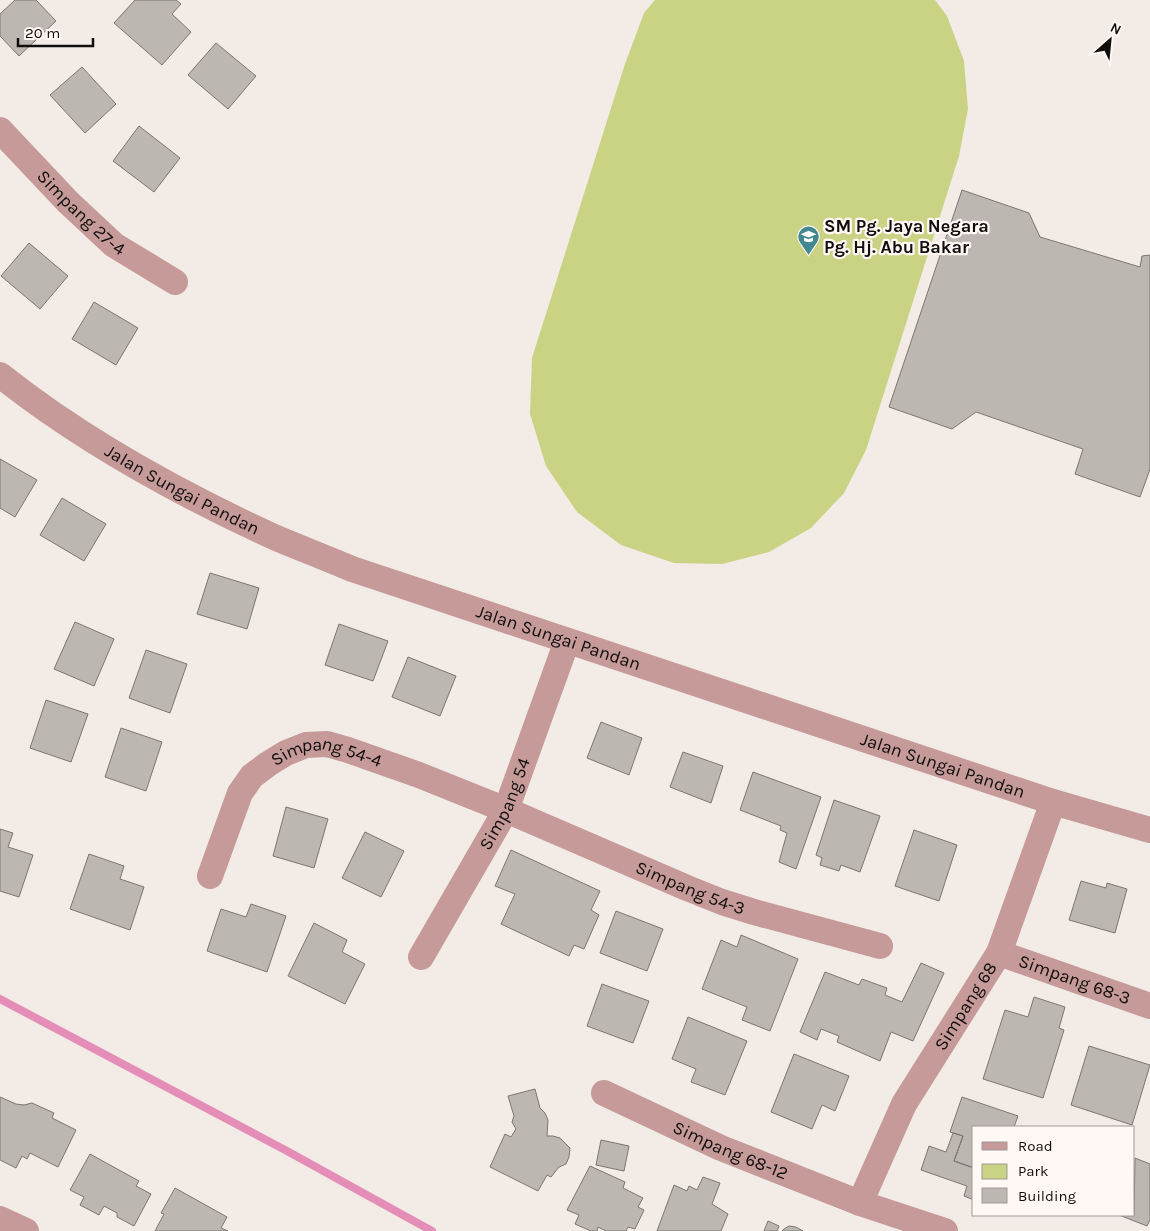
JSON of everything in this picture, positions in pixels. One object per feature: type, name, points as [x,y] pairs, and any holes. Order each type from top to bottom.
[{"type":"street","name":"Simpang 27-4","points":[[0,130],[68,202],[114,245],[175,282]]},
{"type":"street","name":"Jalan Sungai Pandan","points":[[0,375],[75,430],[142,469],[214,508],[352,569],[1054,802],[1150,830]]},
{"type":"street","name":"Simpang 54","points":[[421,957],[506,810],[568,641]]},
{"type":"street","name":"Simpang 54-4","points":[[210,876],[240,793],[252,776],[286,753],[306,745],[327,744],[348,750],[419,775],[506,810]]},
{"type":"street","name":"Simpang 68","points":[[860,1203],[904,1104],[999,953],[1054,802]]},
{"type":"street","name":"Simpang 54-3","points":[[506,810],[722,902],[880,946]]},
{"type":"street","name":"Simpang 68-3","points":[[999,953],[1150,1006]]},
{"type":"street","name":"Simpang 68-12","points":[[604,1093],[721,1148],[860,1203],[945,1231]]},
{"type":"street","points":[[0,1219],[26,1231]]},
{"type":"green space","points":[[655,0],[935,0],[947,16],[964,61],[968,109],[959,156],[866,450],[844,493],[811,528],[769,552],[722,564],[674,563],[621,545],[577,512],[546,466],[530,414],[532,358],[625,64],[644,13]]},
{"type":"building","points":[[15,0],[36,0],[56,21],[19,56],[0,36],[0,14]]},
{"type":"building","points":[[135,0],[176,0],[181,4],[172,14],[191,32],[162,65],[114,23]]},
{"type":"building","points":[[216,43],[256,76],[228,109],[188,75]]},
{"type":"building","points":[[82,67],[116,104],[85,133],[50,95]]},
{"type":"building","points":[[139,126],[180,158],[154,192],[113,161]]},
{"type":"building","name":"SM Pg. Jaya Negara Pg. Hj. Abu Bakar","points":[[962,190],[1029,213],[1040,237],[1140,267],[1142,256],[1150,255],[1150,469],[1140,497],[1075,474],[1083,449],[976,412],[952,429],[889,407]]},
{"type":"building","points":[[29,243],[68,276],[40,309],[1,276]]},
{"type":"building","points":[[94,302],[138,328],[116,365],[72,339]]},
{"type":"building","points":[[0,459],[37,480],[15,517],[0,508]]},
{"type":"building","points":[[62,498],[106,524],[84,561],[40,535]]},
{"type":"building","points":[[210,573],[259,588],[247,629],[197,614]]},
{"type":"building","points":[[75,622],[114,639],[94,686],[54,669]]},
{"type":"building","points":[[339,624],[388,641],[373,681],[325,665]]},
{"type":"building","points":[[146,650],[187,664],[170,713],[129,698]]},
{"type":"building","points":[[408,657],[456,676],[440,716],[392,697]]},
{"type":"building","points":[[46,700],[88,714],[71,762],[30,748]]},
{"type":"building","points":[[601,722],[642,738],[629,775],[587,758]]},
{"type":"building","points":[[121,728],[162,742],[146,791],[105,777]]},
{"type":"building","points":[[683,752],[723,766],[711,803],[670,787]]},
{"type":"building","points":[[753,772],[821,797],[796,869],[779,862],[787,833],[780,830],[781,826],[740,810]]},
{"type":"building","points":[[834,800],[880,816],[860,872],[841,865],[839,871],[820,865],[822,858],[816,855]]},
{"type":"building","points":[[286,807],[328,819],[314,868],[273,856]]},
{"type":"building","points":[[0,829],[13,833],[8,847],[33,855],[19,897],[0,891]]},
{"type":"building","points":[[914,830],[957,845],[939,901],[895,886]]},
{"type":"building","points":[[365,832],[404,851],[381,897],[342,878]]},
{"type":"building","points":[[511,850],[600,891],[591,910],[599,915],[584,949],[574,945],[569,956],[501,924],[515,894],[495,886]]},
{"type":"building","points":[[89,854],[124,866],[120,879],[144,887],[130,930],[70,909]]},
{"type":"building","points":[[1081,881],[1106,888],[1107,883],[1127,889],[1115,933],[1069,920]]},
{"type":"building","points":[[251,904],[286,916],[267,972],[207,951],[221,909],[246,917]]},
{"type":"building","points":[[616,911],[663,929],[647,971],[600,953]]},
{"type":"building","points":[[314,923],[347,940],[342,952],[365,964],[345,1004],[288,976]]},
{"type":"building","points":[[741,935],[798,959],[770,1031],[742,1020],[747,1007],[702,989],[721,940],[737,947]]},
{"type":"building","points":[[921,963],[944,973],[913,1041],[891,1032],[880,1061],[837,1042],[839,1036],[821,1029],[817,1040],[800,1032],[825,972],[859,985],[862,979],[887,988],[885,995],[902,1002]]},
{"type":"building","points":[[602,984],[649,1001],[633,1043],[587,1026]]},
{"type":"building","points":[[1034,997],[1065,1007],[1059,1028],[1064,1030],[1043,1098],[983,1079],[1005,1010],[1028,1017]]},
{"type":"building","points":[[688,1017],[747,1041],[725,1095],[691,1082],[696,1069],[672,1059]]},
{"type":"building","points":[[1089,1046],[1150,1065],[1132,1125],[1071,1105]]},
{"type":"building","points":[[794,1054],[849,1076],[835,1111],[822,1105],[812,1129],[771,1112]]},
{"type":"building","points":[[535,1089],[540,1108],[548,1120],[547,1136],[560,1138],[570,1148],[566,1164],[559,1167],[551,1177],[547,1175],[538,1191],[490,1167],[505,1134],[511,1137],[516,1129],[512,1122],[514,1116],[508,1096]]},
{"type":"building","points":[[0,1097],[16,1104],[32,1103],[54,1113],[52,1118],[76,1130],[58,1167],[30,1153],[27,1159],[22,1156],[16,1168],[0,1160]]},
{"type":"building","points":[[962,1097],[1018,1116],[1014,1126],[972,1126],[972,1167],[954,1161],[963,1136],[950,1132]]},
{"type":"building","points":[[953,1133],[963,1136],[954,1161],[972,1167],[972,1199],[964,1196],[967,1186],[921,1170],[929,1146],[946,1152]]},
{"type":"building","points":[[601,1140],[629,1146],[624,1171],[596,1165]]},
{"type":"building","points":[[90,1154],[139,1181],[136,1186],[151,1194],[134,1226],[117,1217],[117,1213],[104,1206],[99,1215],[80,1205],[84,1197],[70,1190]]},
{"type":"building","points":[[1135,1158],[1150,1164],[1150,1220],[1147,1226],[1122,1216],[1135,1216]]},
{"type":"building","points":[[590,1166],[625,1182],[623,1188],[643,1198],[638,1207],[644,1210],[635,1229],[628,1227],[626,1231],[606,1231],[598,1227],[597,1231],[591,1231],[575,1224],[579,1215],[567,1210]]},
{"type":"building","points":[[703,1177],[720,1183],[712,1204],[728,1214],[721,1231],[657,1231],[674,1185],[687,1191],[689,1186],[697,1190]]},
{"type":"building","points":[[175,1188],[227,1217],[221,1228],[228,1231],[155,1231],[164,1214],[161,1213]]},
{"type":"building","points":[[768,1221],[779,1226],[777,1231],[764,1231]]},
{"type":"building","points":[[789,1226],[796,1227],[803,1231],[782,1231]]},
{"type":"waterway","points":[[0,999],[287,1151],[432,1231]]},
{"type":"place","name":"SM Pg. Jaya Negara Pg. Hj. Abu Bakar","points":[[808,255]]}]
